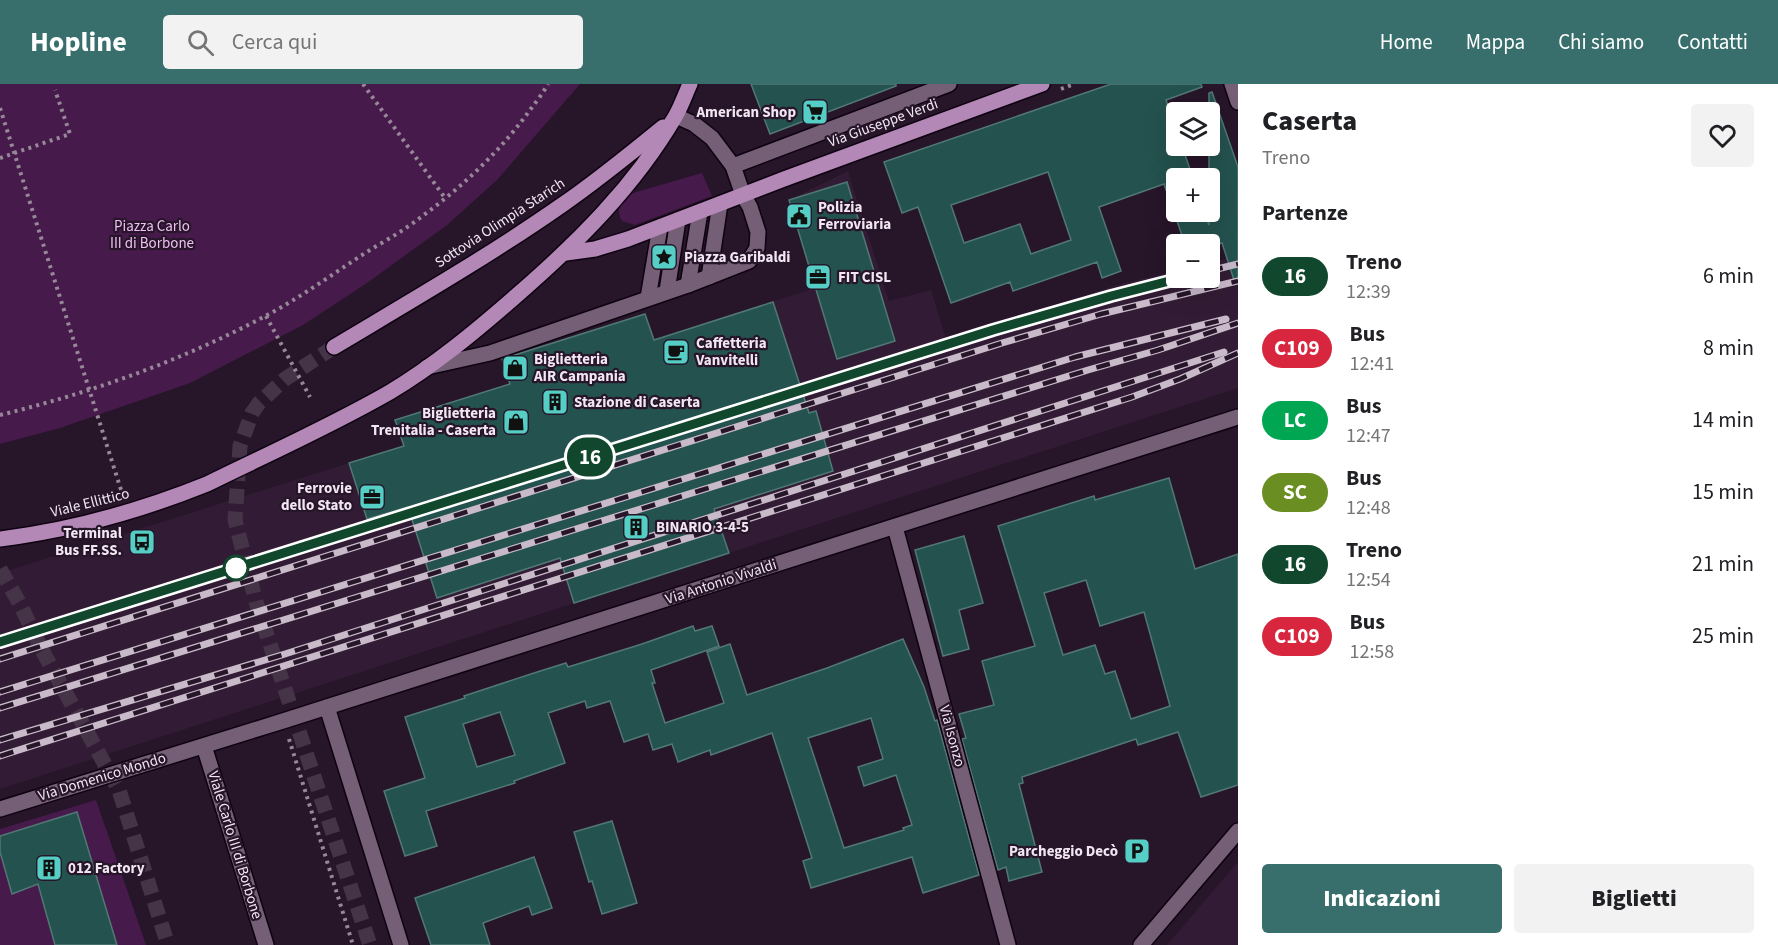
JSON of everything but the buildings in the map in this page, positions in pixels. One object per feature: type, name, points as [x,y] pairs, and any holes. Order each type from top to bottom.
[{"type":"main road","points":[[427,368],[475,332],[566,253],[620,194],[676,116],[690,84]]},
{"type":"main road","name":"Via Giuseppe Verdi","points":[[742,195],[1042,84]]},
{"type":"main road","name":"Sottovia Olimpia Starich","points":[[334,347],[452,277],[562,205],[676,116]]},
{"type":"main road","points":[[566,253],[604,247],[742,195]]},
{"type":"main road","name":"Viale Ellittico","points":[[0,539],[62,529],[128,512],[207,484],[330,424],[390,392],[427,368]]},
{"type":"street","name":"Via Giuseppe Verdi","points":[[733,166],[949,84]]},
{"type":"street","points":[[1232,84],[1238,102]]},
{"type":"street","points":[[427,368],[490,353],[688,285],[749,261],[758,248],[758,232],[750,207],[742,195],[733,166],[712,138],[694,124],[676,116]]},
{"type":"street","points":[[709,277],[720,204]]},
{"type":"street","points":[[688,285],[700,212]]},
{"type":"street","points":[[667,291],[678,220]]},
{"type":"street","points":[[648,298],[660,227]]},
{"type":"street","name":"Via Antonio Vivaldi","points":[[204,746],[1238,417]]},
{"type":"street","name":"Via Isonzo","points":[[895,527],[1008,945]]},
{"type":"street","points":[[327,707],[401,945]]},
{"type":"street","name":"Via Domenico Mondo","points":[[0,809],[204,746]]},
{"type":"street","name":"Viale Carlo III di Borbone","points":[[204,746],[266,945]]},
{"type":"street","points":[[1141,945],[1238,831]]},
{"type":"path","points":[[363,84],[445,198]]},
{"type":"path","points":[[0,415],[89,390],[199,348],[266,315],[319,284],[405,228],[478,171],[512,135],[548,84]]},
{"type":"path","points":[[0,158],[70,134],[55,90]]},
{"type":"path","points":[[0,108],[128,512]]},
{"type":"path","points":[[266,315],[310,397]]},
{"type":"path","points":[[283,721],[353,945]]},
{"type":"shaded area","points":[[848,171],[889,301],[931,290],[946,339],[1124,283],[1166,273],[1166,288],[1220,288],[1220,260],[1238,256],[1238,388],[0,789],[0,573],[403,446],[395,420],[510,384],[503,359],[645,314],[654,340],[815,288],[789,200]]},
{"type":"shaded area","points":[[1238,862],[1238,945],[1167,945]]},
{"type":"green space","name":"Piazza Carlo III di Borbone","points":[[0,84],[580,84],[497,180],[447,225],[367,283],[303,325],[190,383],[60,428],[0,444]]},
{"type":"green space","points":[[702,173],[712,196],[635,225],[622,221],[619,214],[626,195]]},
{"type":"green space","points":[[96,800],[146,945],[0,945],[0,829]]},
{"type":"tunnel","points":[[334,347],[285,379],[259,403],[252,413],[240,446],[235,520],[256,602],[370,945]]},
{"type":"tunnel","points":[[0,569],[119,790],[168,945]]},
{"type":"railway","points":[[1220,268],[1238,264]]},
{"type":"railway","points":[[0,659],[1002,343],[1101,314],[1238,281]]},
{"type":"railway","points":[[0,642],[1058,310],[1166,282]]},
{"type":"railway","points":[[0,692],[1075,357],[1226,319]]},
{"type":"railway","points":[[0,708],[1158,350],[1238,323]]},
{"type":"railway","points":[[0,740],[285,654],[1224,352]]},
{"type":"railway","points":[[0,756],[1132,397],[1238,353]]},
{"type":"train","name":"16","points":[[0,642],[993,330],[1058,310],[1166,282]]},
{"type":"place","name":"American Shop","points":[[815,112]]},
{"type":"place","name":"Polizia Ferroviaria","points":[[799,216]]},
{"type":"place","name":"Piazza Garibaldi","points":[[664,257]]},
{"type":"place","name":"FIT CISL","points":[[818,277]]},
{"type":"place","name":"Caffetteria Vanvitelli","points":[[676,352]]},
{"type":"place","name":"Biglietteria AIR Campania","points":[[515,368]]},
{"type":"place","name":"Stazione di Caserta","points":[[555,402]]},
{"type":"place","name":"Biglietteria Trenitalia - Caserta","points":[[516,422]]},
{"type":"place","name":"Ferrovie dello Stato","points":[[372,497]]},
{"type":"place","name":"BINARIO 3-4-5","points":[[636,527]]},
{"type":"place","name":"Terminal Bus FF.SS.","points":[[142,542]]},
{"type":"place","name":"Parcheggio Decò","points":[[1137,851]]},
{"type":"place","name":"012 Factory","points":[[49,868]]}]
